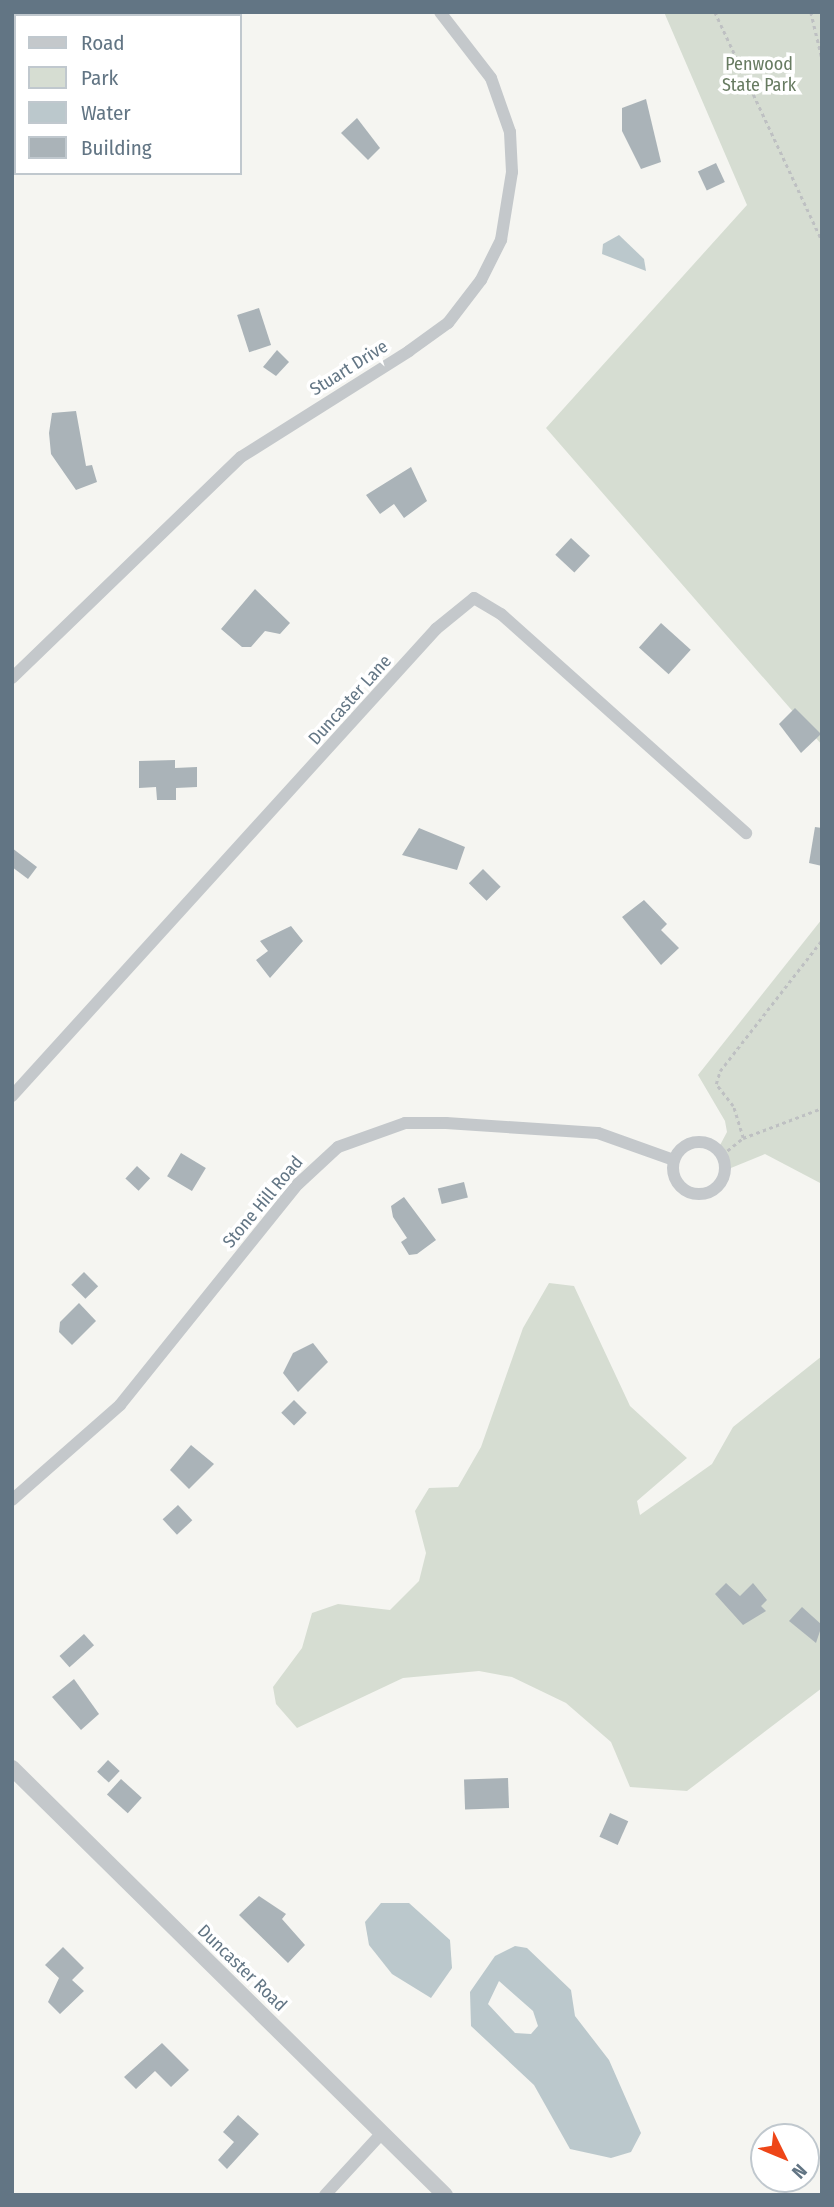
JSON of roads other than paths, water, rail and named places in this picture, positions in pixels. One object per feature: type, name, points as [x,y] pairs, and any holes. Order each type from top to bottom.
[{"type":"street","name":"Stuart Drive","points":[[12,678],[241,457],[448,323],[481,280],[501,240],[512,172],[510,132],[491,78],[440,12]]},
{"type":"street","name":"Duncaster Lane","points":[[12,1096],[436,629],[474,598],[501,614],[746,833]]},
{"type":"street","name":"Stone Hill Road","points":[[12,1500],[120,1405],[298,1184],[338,1147],[405,1123],[456,1123],[598,1133],[671,1159]]},
{"type":"street","points":[[693,1142],[705,1142],[722,1155],[723,1183],[702,1196],[678,1184],[671,1159],[693,1142]]},
{"type":"street","name":"Duncaster Road","points":[[12,1768],[445,2195]]},
{"type":"street","points":[[325,2195],[382,2133]]},
{"type":"water","points":[[619,235],[644,259],[646,271],[602,254],[603,244]]},
{"type":"water","points":[[381,1903],[409,1903],[450,1940],[452,1968],[431,1998],[392,1974],[369,1945],[365,1922]]},
{"type":"water","points":[[515,1946],[527,1948],[571,1990],[575,2016],[609,2060],[641,2133],[631,2152],[611,2158],[570,2149],[534,2085],[471,2026],[470,1992],[495,1956]],"holes":[[[499,1981],[533,2011],[538,2026],[531,2034],[515,2033],[488,2004]]]},
{"type":"park label","name":"Penwood State Park","points":[[759,75]]}]
